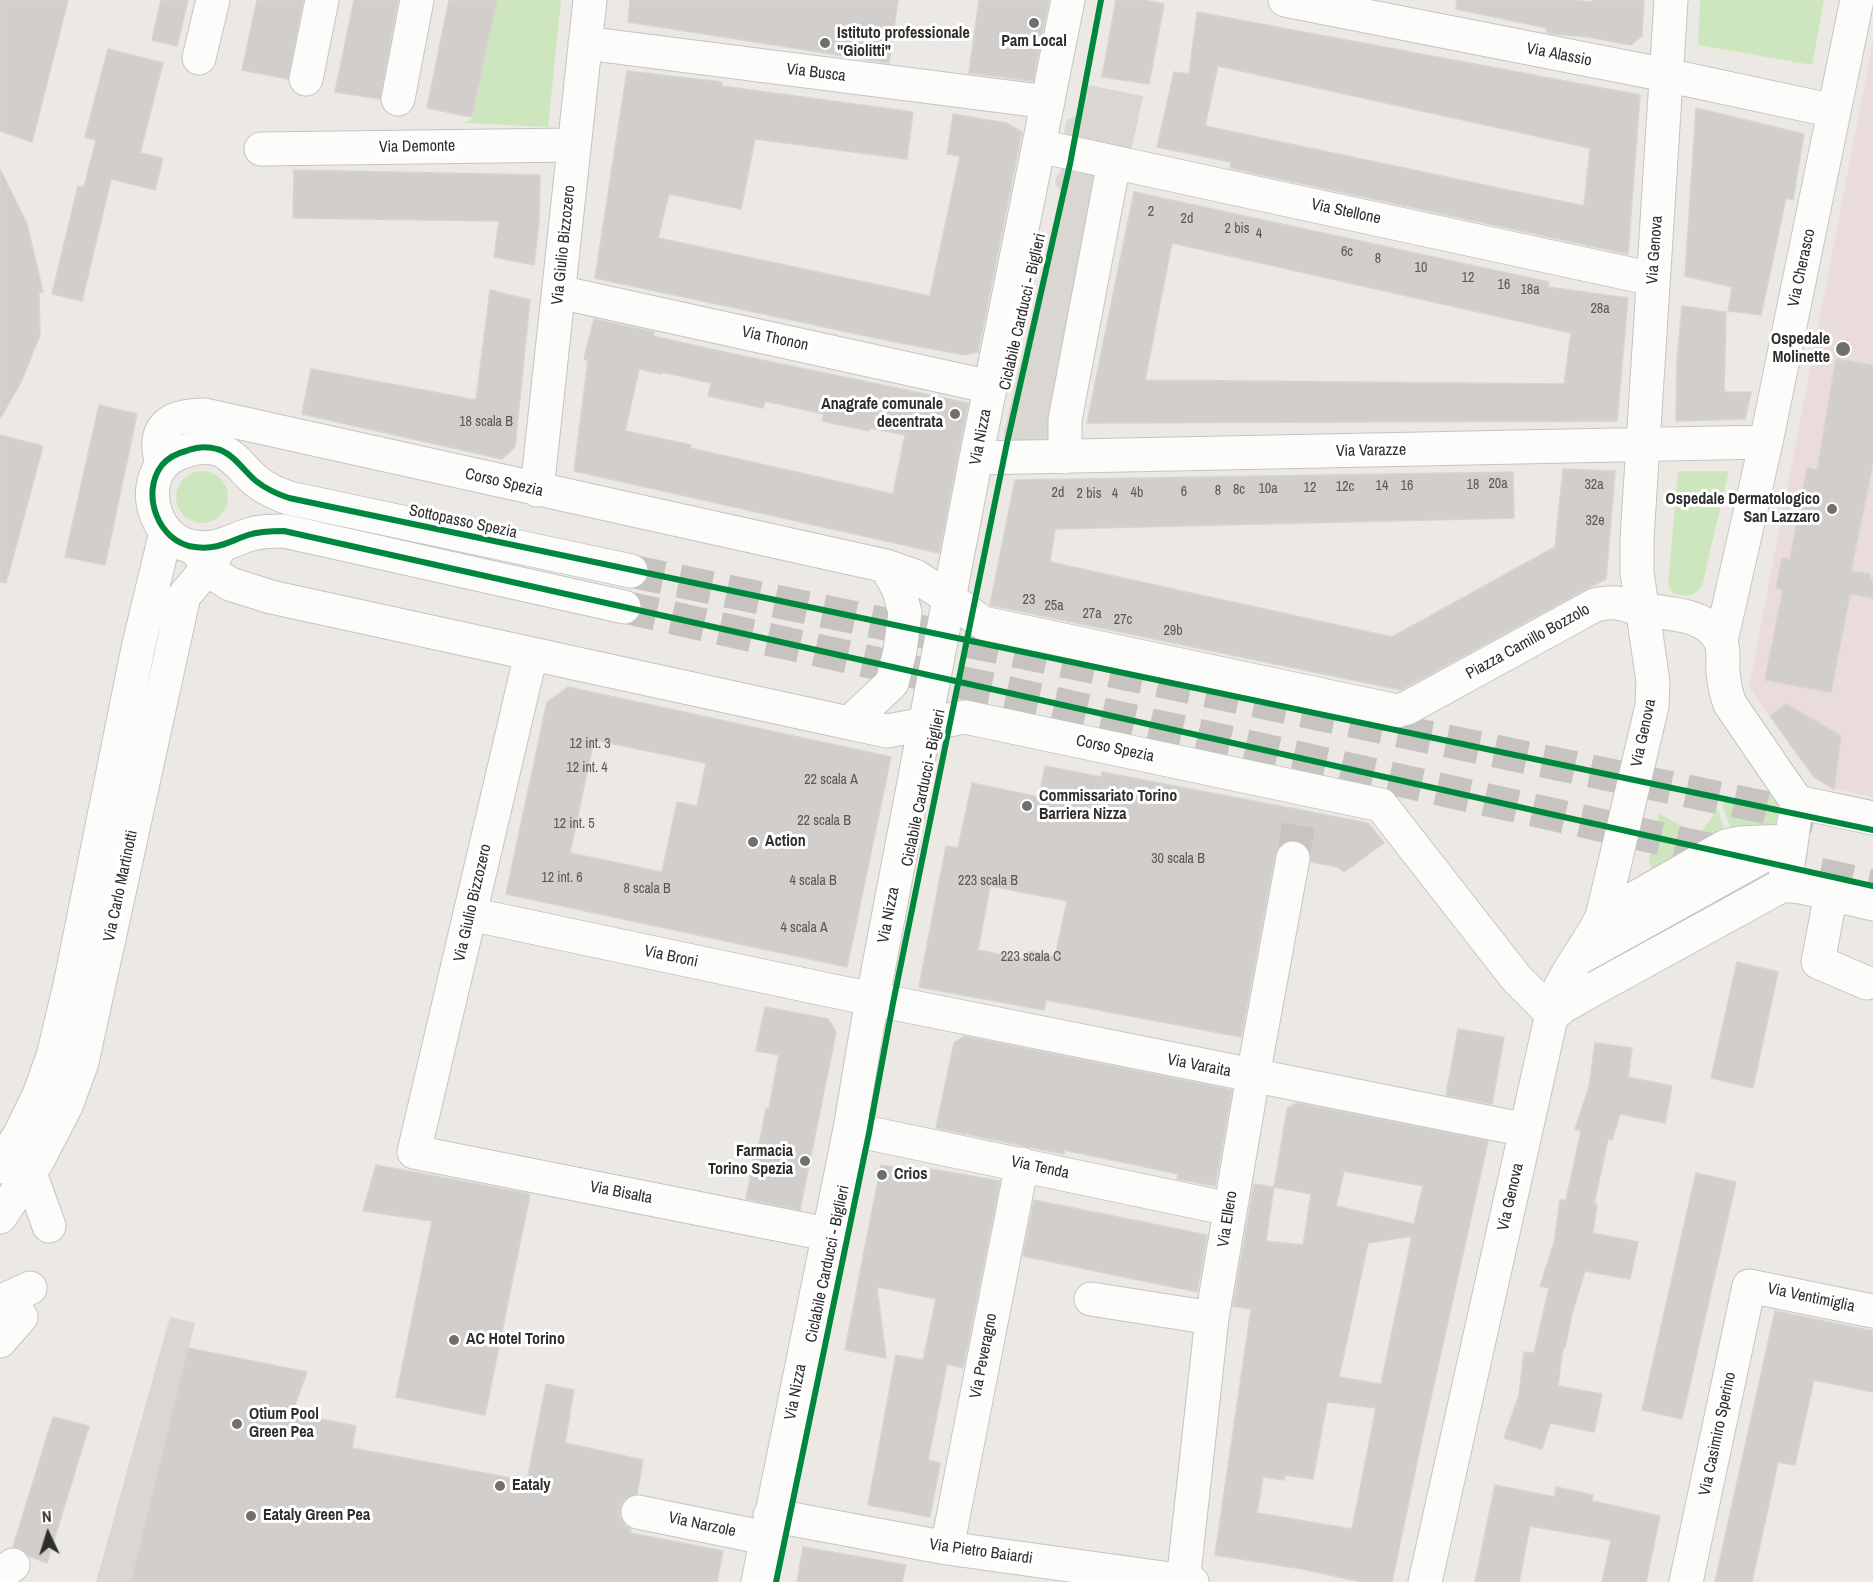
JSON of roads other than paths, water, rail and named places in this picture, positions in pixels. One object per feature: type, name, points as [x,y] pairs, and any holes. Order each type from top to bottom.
[{"type":"street","points":[[200,58],[213,0]]},
{"type":"street","points":[[306,79],[322,0]]},
{"type":"street","points":[[398,99],[417,0]]},
{"type":"street","name":"Via Giulio Bizzozero","points":[[537,490],[590,0]]},
{"type":"street","name":"Via Nizza","points":[[758,1582],[850,1129],[872,999],[976,458],[1068,0]]},
{"type":"street","name":"Via Alassio","points":[[1285,0],[1666,75],[1834,111]]},
{"type":"street","name":"Via Genova","points":[[1425,1582],[1555,1000],[1561,984],[1602,917],[1652,706],[1653,682],[1637,572],[1636,539],[1671,0]]},
{"type":"street","name":"Via Cherasco","points":[[1721,641],[1766,442],[1857,0]]},
{"type":"street","name":"Via Busca","points":[[585,43],[1048,102]]},
{"type":"street","name":"Via Demonte","points":[[261,149],[574,145]]},
{"type":"street","name":"Via Stellone","points":[[1039,146],[1653,279]]},
{"type":"street","points":[[1065,457],[1065,420],[1114,162]]},
{"type":"street","name":"Via Thonon","points":[[560,292],[991,387]]},
{"type":"street","name":"Corso Spezia","points":[[1397,711],[1000,628],[983,623],[915,576],[886,566],[205,415],[189,415],[174,419],[164,427],[159,436],[158,448],[162,464],[152,493],[158,521],[197,548],[219,577],[230,584],[271,597],[887,731],[965,717],[1303,800],[1381,805],[1517,979],[1553,1015]]},
{"type":"street","name":"Via Varazze","points":[[976,458],[1766,442]]},
{"type":"street","name":"Sottopasso Spezia","points":[[162,464],[176,454],[192,448],[220,449],[257,482],[270,491],[288,498],[631,571]]},
{"type":"street","points":[[197,548],[249,534],[284,531],[624,607]]},
{"type":"street","name":"Via Carlo Martinotti","points":[[23,1167],[20,1134],[39,1095],[53,1056],[70,985],[138,648],[197,548]]},
{"type":"street","name":"Via Carlo Martinotti","points":[[0,1217],[23,1167],[66,1106],[82,1062],[184,596],[197,548]]},
{"type":"street","points":[[849,723],[892,683],[900,651],[905,612],[898,588],[886,566]]},
{"type":"street","name":"Piazza Camillo Bozzolo","points":[[1397,711],[1407,708],[1595,605],[1608,601],[1697,620],[1708,626],[1721,641]]},
{"type":"street","points":[[1721,641],[1725,686],[1730,704],[1797,802],[1873,819]]},
{"type":"street","name":"Via Giulio Bizzozero","points":[[414,1152],[531,654]]},
{"type":"street","points":[[1783,885],[1788,868],[1797,802]]},
{"type":"street","points":[[1602,917],[1726,846],[1739,843],[1790,841]]},
{"type":"street","points":[[1576,960],[1790,841]]},
{"type":"street","name":"Via Ellero","points":[[1186,1582],[1212,1318],[1252,1077],[1293,858]]},
{"type":"street","points":[[1553,1015],[1583,995],[1783,885],[1873,904]]},
{"type":"street","points":[[1831,894],[1818,962],[1867,982]]},
{"type":"street","name":"Via Broni","points":[[470,914],[872,999]]},
{"type":"street","name":"Via Varaita","points":[[872,999],[1252,1077],[1526,1130]]},
{"type":"street","name":"Via Tenda","points":[[850,1129],[1229,1209]]},
{"type":"street","name":"Via Bisalta","points":[[414,1152],[827,1234]]},
{"type":"street","name":"Via Peveragno","points":[[947,1548],[1022,1164]]},
{"type":"street","points":[[23,1167],[52,1218]]},
{"type":"street","name":"Via Ventimiglia","points":[[1749,1286],[1873,1311]]},
{"type":"street","name":"Via Casimiro Sperino","points":[[1686,1582],[1749,1286]]},
{"type":"street","points":[[1091,1299],[1212,1318]]},
{"type":"street","name":"Via Narzole","points":[[638,1512],[768,1526]]},
{"type":"street","name":"Via Pietro Baiardi","points":[[768,1526],[947,1548],[1186,1582]]},
{"type":"tunnel","points":[[631,571],[1821,819]]},
{"type":"tunnel","points":[[624,607],[1873,886]]},
{"type":"tunnel","points":[[1293,858],[1301,810]]},
{"type":"place","name":"Pam Local","points":[[1034,23]]},
{"type":"place","name":"Istituto professionale \"Giolitti\"","points":[[825,43]]},
{"type":"place","name":"Ospedale Molinette","points":[[1843,349]]},
{"type":"place","name":"Anagrafe comunale decentrata","points":[[955,414]]},
{"type":"place","name":"Ospedale Dermatologico San Lazzaro","points":[[1832,509]]},
{"type":"place","name":"Commissariato Torino Barriera Nizza","points":[[1027,806]]},
{"type":"place","name":"Action","points":[[753,842]]},
{"type":"place","name":"Farmacia Torino Spezia","points":[[805,1161]]},
{"type":"place","name":"Crios","points":[[882,1175]]},
{"type":"place","name":"AC Hotel Torino","points":[[454,1340]]},
{"type":"place","name":"Otium Pool Green Pea","points":[[237,1424]]},
{"type":"place","name":"Eataly","points":[[500,1486]]},
{"type":"place","name":"Eataly Green Pea","points":[[251,1516]]}]
